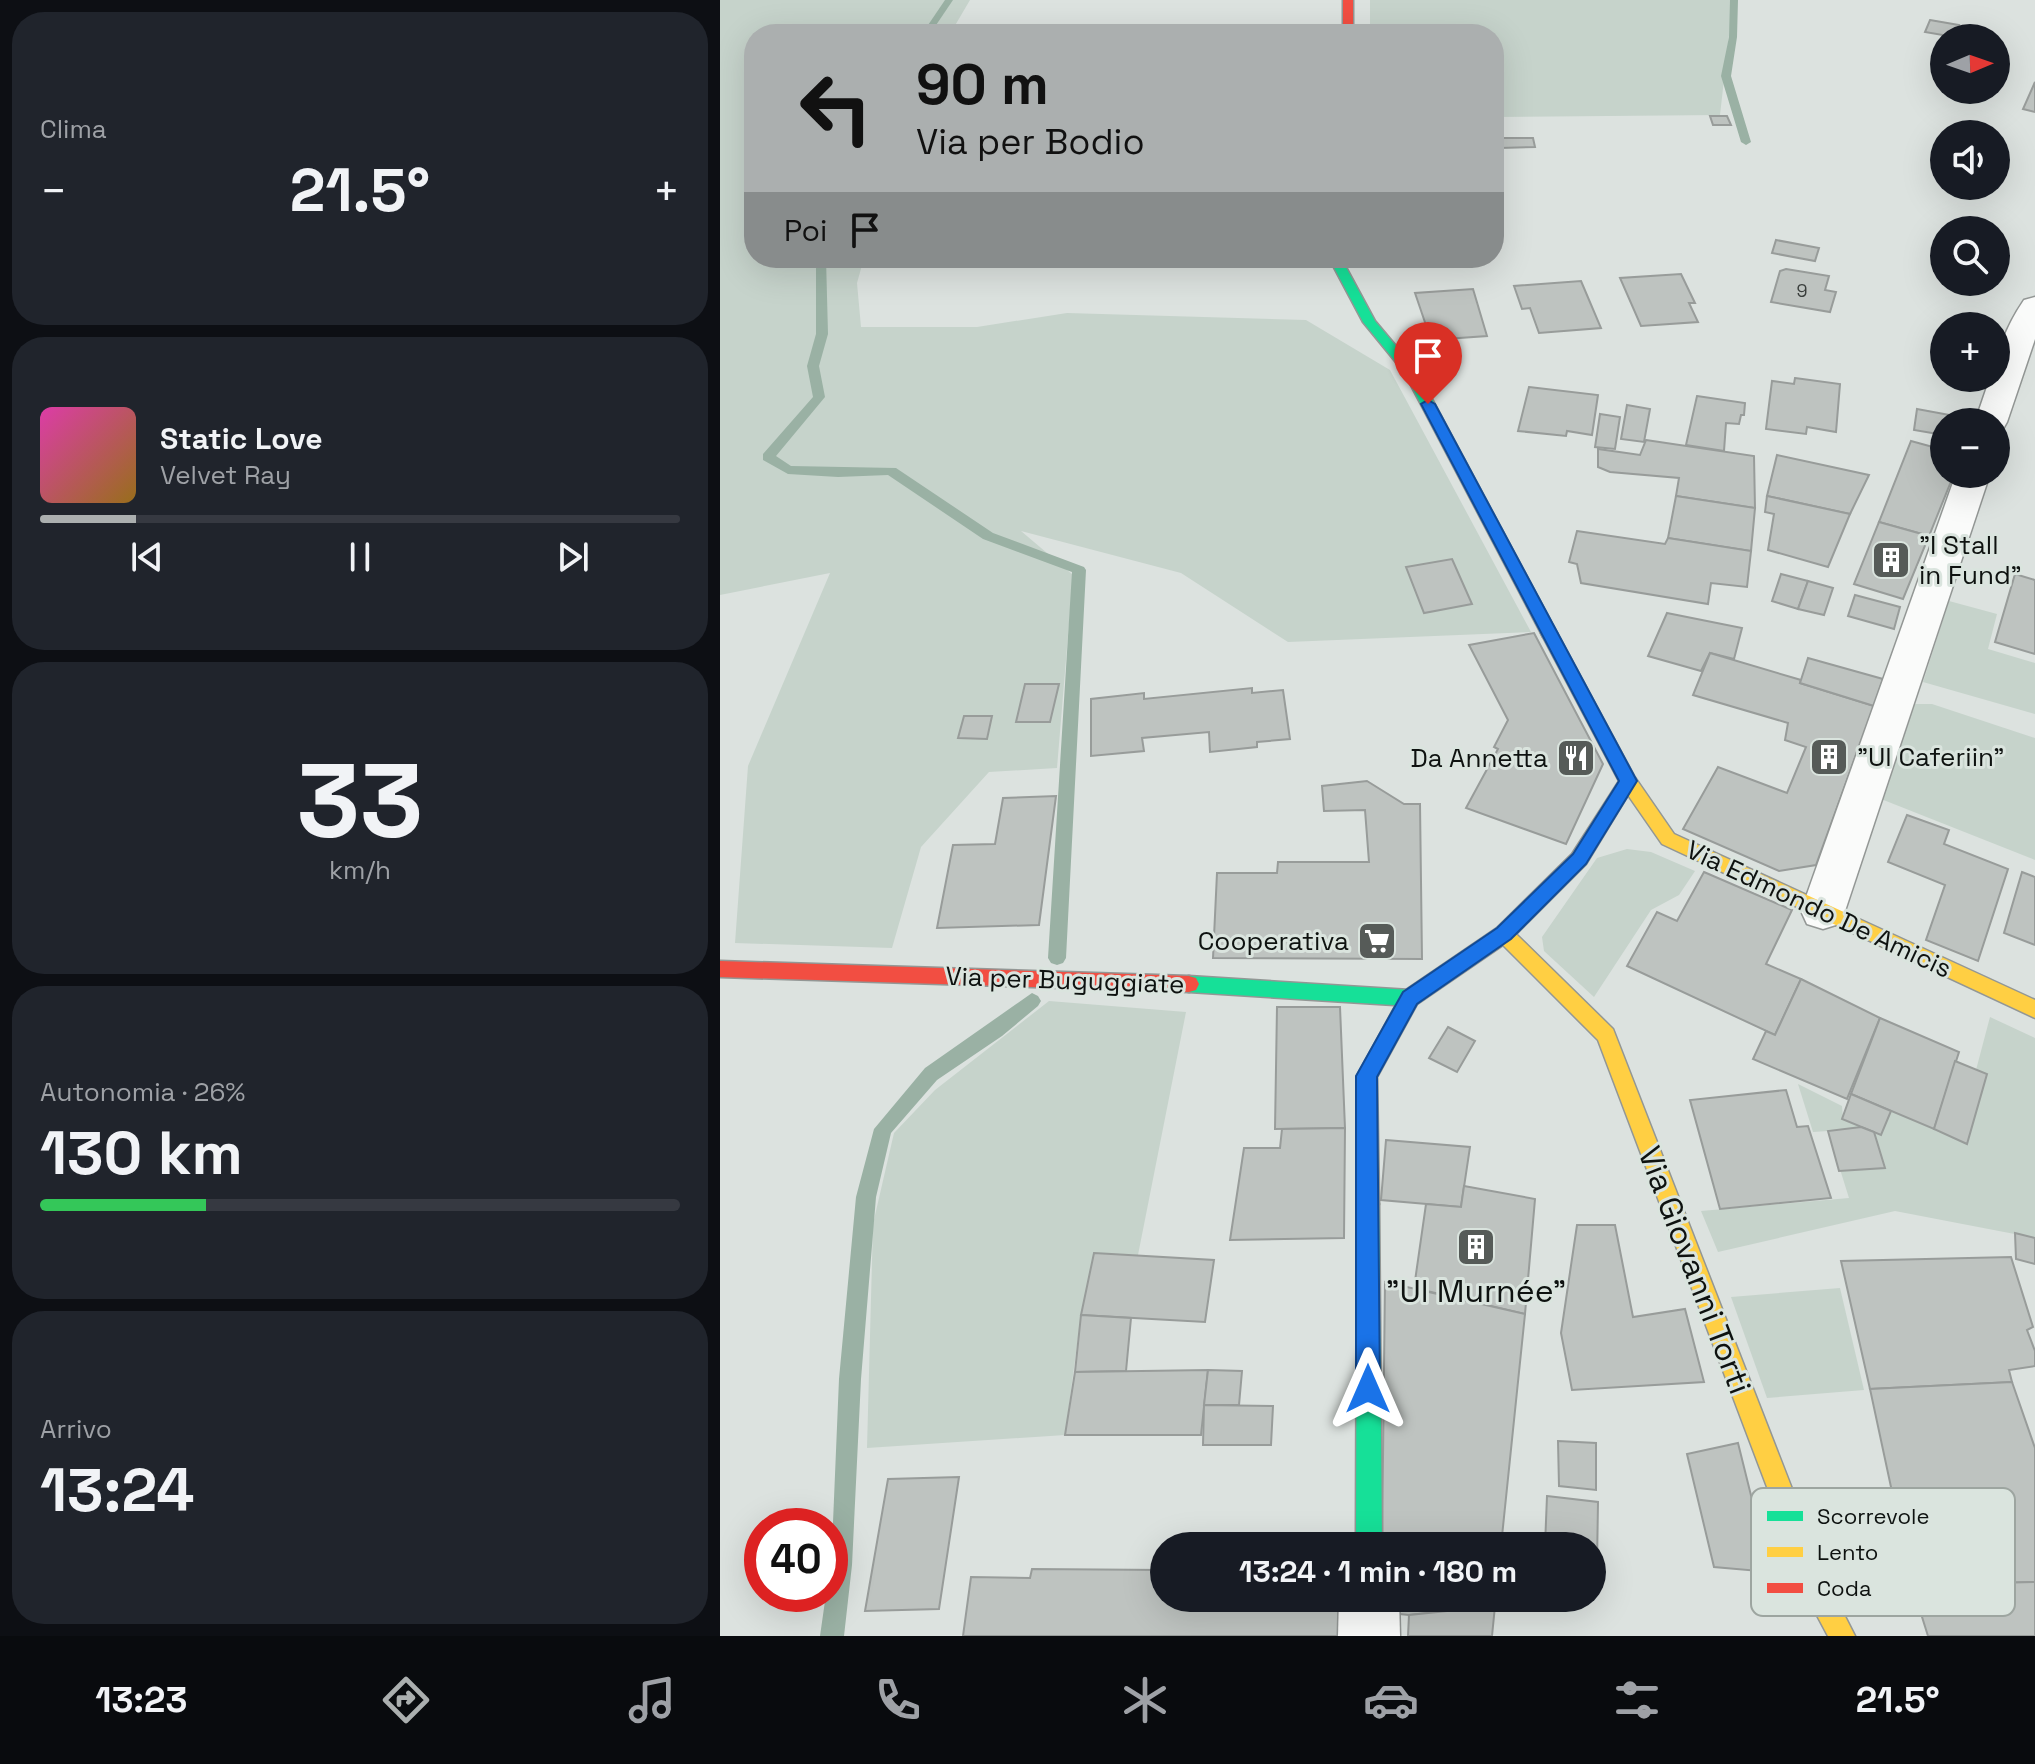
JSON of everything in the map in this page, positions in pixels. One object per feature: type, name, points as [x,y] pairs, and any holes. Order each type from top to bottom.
[{"type":"street","points":[[1348,0],[1348,24]]},
{"type":"street","name":"Via Edmondo De Amicis","points":[[1340,268],[1369,322],[1410,371],[1628,781],[1668,839],[2035,1009]]},
{"type":"street","points":[[1996,408],[2026,321],[2035,306]]},
{"type":"street","points":[[1823,911],[1968,488]]},
{"type":"street","points":[[1369,1532],[1367,1076],[1410,998],[1504,934],[1579,859],[1628,781]]},
{"type":"street","name":"Via Giovanni Torti","points":[[1504,934],[1606,1035],[1779,1488]]},
{"type":"street","name":"Via per Buguggiate","points":[[720,969],[1082,979],[1410,998]]},
{"type":"street","points":[[1369,1612],[1369,1636]]},
{"type":"street","name":"Via Giovanni Torti","points":[[1831,1616],[1842,1636]]},
{"type":"shaded area","points":[[720,0],[970,0],[956,24],[744,24],[744,268],[861,268],[857,283],[861,327],[977,327],[1067,313],[1306,320],[1390,370],[1531,632],[1288,642],[1181,573],[1021,531],[1073,575],[1057,768],[989,772],[921,847],[892,948],[735,943],[748,766],[830,573],[720,595]]},
{"type":"shaded area","points":[[1370,0],[1733,0],[1720,115],[1504,117],[1504,24],[1370,24]]},
{"type":"shaded area","points":[[1949,601],[1997,614],[1988,649],[2035,663],[2035,714],[1923,682]]},
{"type":"shaded area","points":[[1914,704],[1932,704],[2035,738],[2035,860],[1881,799]]},
{"type":"shaded area","points":[[1627,849],[1651,852],[1695,871],[1679,895],[1651,910],[1594,997],[1544,951],[1542,937],[1597,858]]},
{"type":"shaded area","points":[[1049,1001],[1186,1012],[1138,1255],[1094,1253],[1081,1315],[1065,1435],[867,1448],[873,1224],[894,1133],[935,1090]]},
{"type":"shaded area","points":[[1990,1017],[2035,1038],[2035,1238],[1895,1211],[1718,1252],[1701,1211],[1849,1198],[1828,1131],[1813,1132],[1798,1084],[1842,1106],[1843,1119],[1881,1135],[1891,1111],[1967,1143],[1987,1075],[1976,1070]]},
{"type":"shaded area","points":[[1840,1288],[1864,1390],[1767,1398],[1731,1297]]},
{"type":"building","points":[[1930,20],[1953,24],[1930,24],[1930,33],[1925,32]]},
{"type":"building","points":[[2035,82],[2035,112],[2023,109]]},
{"type":"building","points":[[1710,116],[1727,116],[1731,125],[1713,125]]},
{"type":"building","points":[[1504,138],[1533,138],[1535,147],[1504,148]]},
{"type":"building","points":[[1776,240],[1819,248],[1815,261],[1772,253]]},
{"type":"building","points":[[1786,269],[1829,276],[1825,290],[1836,292],[1830,312],[1771,302],[1780,271]]},
{"type":"building","points":[[1681,274],[1695,303],[1689,303],[1698,322],[1641,326],[1620,278]]},
{"type":"building","points":[[1581,281],[1601,328],[1539,333],[1530,308],[1522,309],[1514,286]]},
{"type":"building","points":[[1473,289],[1487,336],[1431,340],[1415,293]]},
{"type":"building","points":[[1795,378],[1840,384],[1836,432],[1807,427],[1806,434],[1766,429],[1772,381],[1794,384]]},
{"type":"building","points":[[1529,387],[1598,395],[1592,435],[1567,431],[1566,436],[1518,431]]},
{"type":"building","points":[[1697,396],[1745,403],[1739,424],[1726,423],[1724,451],[1686,445]]},
{"type":"building","points":[[1627,405],[1650,409],[1644,442],[1621,439]]},
{"type":"building","points":[[1917,409],[1930,411],[1930,433],[1914,430]]},
{"type":"building","points":[[1600,414],[1620,417],[1615,449],[1595,447]]},
{"type":"building","points":[[1646,440],[1754,456],[1755,508],[1676,496],[1679,478],[1610,472],[1598,467],[1598,449],[1640,455]]},
{"type":"building","points":[[1911,441],[1930,446],[1930,488],[1948,488],[1929,536],[1879,522]]},
{"type":"building","points":[[1777,455],[1869,475],[1850,514],[1767,496]]},
{"type":"building","points":[[1676,496],[1755,508],[1751,551],[1668,538]]},
{"type":"building","points":[[1767,496],[1850,514],[1828,567],[1768,550],[1774,514],[1765,512]]},
{"type":"building","name":"\"I Stall in Fund\"","points":[[1879,522],[1929,536],[1903,599],[1854,584]]},
{"type":"building","points":[[1577,531],[1665,544],[1668,538],[1751,551],[1747,587],[1711,583],[1708,604],[1581,583],[1577,564],[1569,562]]},
{"type":"building","points":[[1452,559],[1472,604],[1424,613],[1406,567]]},
{"type":"building","points":[[1781,574],[1808,581],[1798,609],[1772,601]]},
{"type":"building","points":[[2015,574],[2035,580],[2035,654],[1995,642]]},
{"type":"building","points":[[1808,581],[1833,588],[1824,615],[1798,609]]},
{"type":"building","points":[[1855,595],[1900,607],[1894,629],[1848,616]]},
{"type":"building","points":[[1667,613],[1742,628],[1734,659],[1710,653],[1701,671],[1648,656]]},
{"type":"building","points":[[1534,633],[1603,764],[1566,844],[1466,808],[1498,749],[1494,747],[1508,720],[1469,645]]},
{"type":"building","name":"\"Ul Caferiin\"","points":[[1710,653],[1874,706],[1816,865],[1779,871],[1683,829],[1718,767],[1787,793],[1806,747],[1785,740],[1788,723],[1693,695]]},
{"type":"building","points":[[1808,658],[1883,679],[1874,706],[1800,683]]},
{"type":"building","points":[[1025,684],[1059,684],[1050,722],[1016,722]]},
{"type":"building","points":[[1252,688],[1252,693],[1283,690],[1290,739],[1257,742],[1257,747],[1210,752],[1209,732],[1142,738],[1144,751],[1091,756],[1091,699],[1144,693],[1144,699]]},
{"type":"building","points":[[964,716],[992,716],[987,739],[958,738]]},
{"type":"building","points":[[1367,781],[1404,804],[1420,804],[1422,959],[1213,958],[1217,873],[1277,873],[1278,862],[1369,862],[1365,810],[1324,811],[1322,786]]},
{"type":"building","points":[[1056,796],[1039,925],[937,928],[953,845],[995,844],[1003,798]]},
{"type":"building","points":[[1907,815],[1949,830],[1944,844],[2008,869],[1978,961],[1926,940],[1945,885],[1888,862]]},
{"type":"building","points":[[1704,872],[1792,910],[1766,964],[1801,979],[1775,1035],[1627,966],[1657,912],[1677,921]]},
{"type":"building","points":[[2022,872],[2035,877],[2035,945],[2004,933]]},
{"type":"building","points":[[1801,979],[1880,1018],[1847,1099],[1753,1059],[1766,1031],[1775,1035]]},
{"type":"building","points":[[1277,1007],[1340,1007],[1345,1128],[1275,1129]]},
{"type":"building","points":[[1880,1018],[1959,1052],[1934,1129],[1851,1094]]},
{"type":"building","points":[[1448,1027],[1475,1041],[1457,1072],[1429,1058]]},
{"type":"building","points":[[1955,1061],[1987,1074],[1967,1144],[1934,1129]]},
{"type":"building","points":[[1786,1090],[1797,1127],[1808,1126],[1831,1198],[1720,1209],[1690,1100]]},
{"type":"building","points":[[1851,1094],[1891,1111],[1881,1135],[1842,1119]]},
{"type":"building","points":[[1861,1127],[1874,1132],[1885,1168],[1839,1171],[1828,1131]]},
{"type":"building","points":[[1345,1128],[1344,1238],[1230,1240],[1244,1148],[1280,1148],[1282,1129]]},
{"type":"building","points":[[1386,1140],[1470,1147],[1461,1207],[1381,1200]]},
{"type":"building","name":"\"Ul Murnée\"","points":[[1464,1186],[1535,1199],[1525,1314],[1414,1288],[1426,1204],[1461,1207]]},
{"type":"building","points":[[1577,1225],[1615,1225],[1633,1317],[1685,1309],[1704,1382],[1572,1390],[1561,1333]]},
{"type":"building","points":[[2015,1233],[2035,1238],[2035,1264],[2016,1259]]},
{"type":"building","points":[[1094,1253],[1214,1260],[1205,1322],[1081,1315]]},
{"type":"building","points":[[2011,1257],[2033,1327],[2027,1330],[2035,1351],[2035,1366],[2009,1370],[2012,1382],[1870,1389],[1841,1261]]},
{"type":"building","points":[[1385,1282],[1525,1314],[1502,1532],[1382,1532]]},
{"type":"building","points":[[1081,1315],[1131,1318],[1126,1371],[1075,1372]]},
{"type":"building","points":[[1208,1370],[1201,1435],[1065,1435],[1075,1372]]},
{"type":"building","points":[[1208,1370],[1242,1371],[1239,1405],[1204,1405]]},
{"type":"building","points":[[2012,1382],[2035,1448],[2035,1582],[2015,1582],[2015,1488],[1891,1488],[1870,1389]]},
{"type":"building","points":[[1204,1405],[1273,1406],[1271,1445],[1203,1445]]},
{"type":"building","points":[[1558,1441],[1596,1443],[1596,1490],[1559,1486]]},
{"type":"building","points":[[1738,1443],[1751,1495],[1751,1570],[1714,1567],[1687,1454]]},
{"type":"building","points":[[959,1477],[939,1609],[865,1611],[888,1479]]},
{"type":"building","points":[[1547,1496],[1598,1502],[1598,1532],[1546,1532]]},
{"type":"building","points":[[1032,1569],[1150,1570],[1150,1612],[1360,1612],[1361,1636],[963,1636],[971,1577],[1030,1578]]},
{"type":"building","points":[[2015,1582],[2035,1582],[2035,1636],[1928,1636],[1922,1616],[2015,1616]]},
{"type":"building","points":[[1381,1612],[1438,1612],[1409,1615]]},
{"type":"building","points":[[1494,1612],[1492,1636],[1408,1636],[1409,1615]]},
{"type":"waterway","points":[[933,24],[949,0]]},
{"type":"waterway","points":[[1734,0],[1733,37],[1726,76],[1746,142]]},
{"type":"waterway","points":[[821,268],[822,334],[813,366],[819,397],[768,457],[788,470],[838,473],[891,471],[988,536],[1079,570],[1057,958]]},
{"type":"waterway","points":[[832,1636],[841,1565],[850,1379],[866,1197],[883,1129],[931,1074],[996,1030],[1032,1001]]},
{"type":"traffic: fast","points":[[1340,268],[1369,322],[1410,371],[1549,633]]},
{"type":"traffic: fast","points":[[1189,984],[1410,998]]},
{"type":"traffic: fast","points":[[1368,1204],[1369,1532]]},
{"type":"traffic: slow","points":[[1549,633],[1628,781],[1668,839],[2035,1009]]},
{"type":"traffic: slow","points":[[1368,1204],[1367,1076],[1410,998],[1504,934],[1579,859],[1628,781]]},
{"type":"traffic: slow","points":[[1504,934],[1606,1035],[1779,1488]]},
{"type":"traffic: slow","points":[[1831,1616],[1842,1636]]},
{"type":"traffic: jam","points":[[1348,0],[1348,24]]},
{"type":"traffic: jam","points":[[720,969],[1189,984]]},
{"type":"place","name":"\"I Stall in Fund\"","points":[[1891,560]]},
{"type":"place","name":"\"Ul Caferiin\"","points":[[1829,757]]},
{"type":"place","name":"Da Annetta","points":[[1576,758]]},
{"type":"place","name":"Cooperativa","points":[[1377,941]]},
{"type":"place","name":"\"Ul Murnée\"","points":[[1476,1247]]},
{"type":"route","points":[[1368,1389],[1367,1076],[1410,998],[1504,934],[1579,859],[1628,781],[1428,404]]}]
